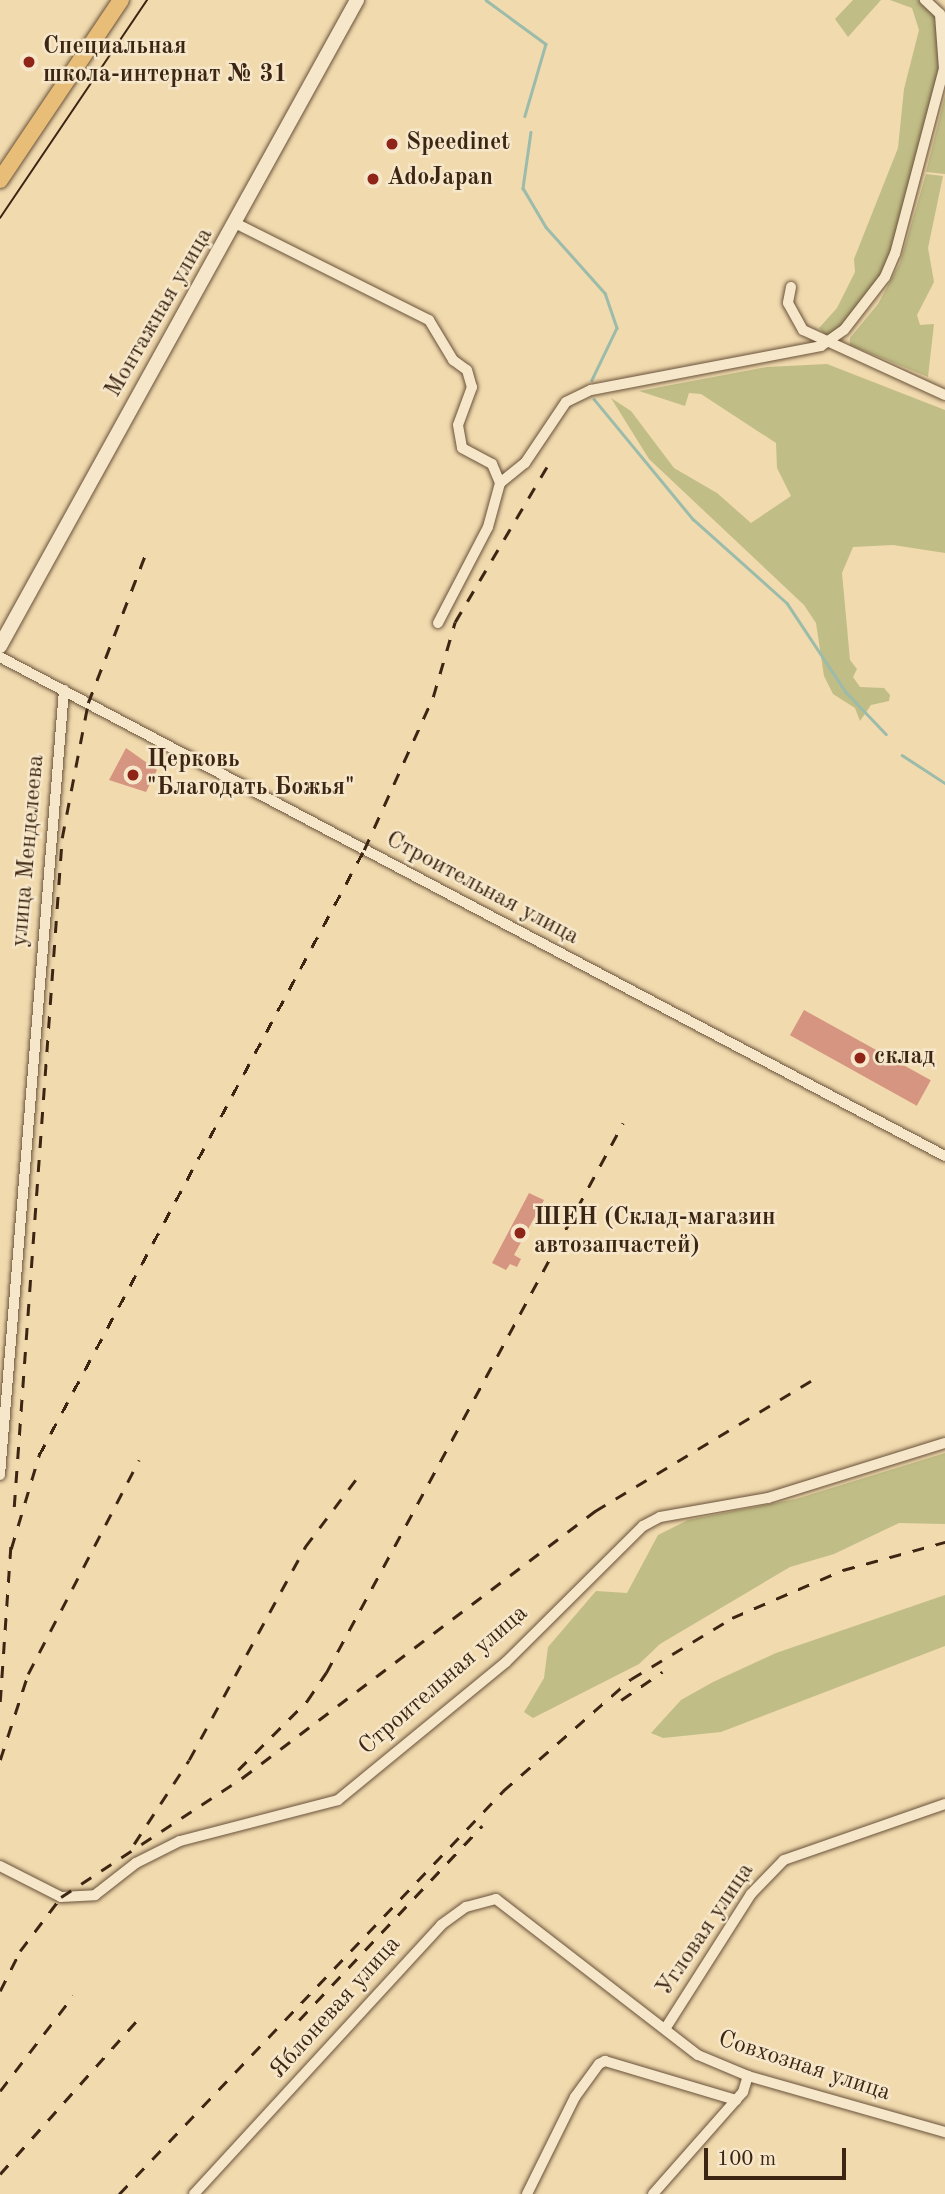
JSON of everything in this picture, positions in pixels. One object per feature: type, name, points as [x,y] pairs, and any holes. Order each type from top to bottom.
[{"type":"main road","points":[[0,180],[121,0]]},
{"type":"street","name":"Монтажная улица","points":[[0,646],[237,224],[357,0]]},
{"type":"street","points":[[438,623],[488,527],[500,483],[525,463],[566,402],[578,395],[825,344],[844,330],[885,277],[895,254],[944,68],[940,14],[925,0]]},
{"type":"street","points":[[237,224],[429,320],[453,360],[467,370],[472,387],[458,425],[462,449],[492,464],[500,483]]},
{"type":"street","points":[[791,287],[788,303],[803,330],[825,344],[945,395]]},
{"type":"street","name":"Строительная улица","points":[[0,657],[945,1156]]},
{"type":"street","name":"улица Менделеева","points":[[0,1475],[4,1374],[64,690]]},
{"type":"street","name":"Строительная улица","points":[[0,1866],[61,1897],[94,1895],[136,1863],[180,1841],[338,1800],[506,1662],[643,1526],[660,1517],[768,1497],[945,1443]]},
{"type":"street","name":"Угловая улица","points":[[665,2029],[751,1895],[784,1860],[945,1804]]},
{"type":"street","name":"Яблоневая улица","points":[[194,2194],[441,1924],[466,1907],[496,1899],[526,1922]]},
{"type":"street","name":"Совхозная улица","points":[[526,1922],[698,2055],[748,2076],[945,2133]]},
{"type":"street","points":[[527,2194],[575,2097],[599,2064],[605,2062],[736,2100]]},
{"type":"street","points":[[653,2194],[736,2100],[748,2076]]},
{"type":"shaded area","points":[[853,0],[881,0],[848,37],[835,19]]},
{"type":"shaded area","points":[[890,0],[922,0],[938,15],[942,68],[892,252],[882,275],[842,328],[827,337],[819,328],[837,308],[855,272],[854,259],[898,148],[904,89],[919,30],[912,8]]},
{"type":"shaded area","points":[[945,96],[945,174],[926,172]]},
{"type":"shaded area","points":[[926,174],[943,176],[928,248],[934,282],[917,315],[920,325],[934,324],[928,377],[850,345],[850,338],[878,304],[900,263]]},
{"type":"shaded area","points":[[827,364],[945,410],[945,553],[893,545],[853,547],[842,573],[850,660],[857,669],[853,677],[860,687],[884,688],[890,695],[889,701],[871,705],[860,721],[855,708],[833,694],[824,676],[816,623],[804,605],[649,459],[611,398],[631,411],[674,468],[717,493],[751,523],[791,496],[777,468],[776,443],[701,394],[689,393],[685,406],[639,391],[767,367]]},
{"type":"shaded area","points":[[945,1453],[945,1524],[899,1523],[834,1554],[790,1567],[660,1644],[639,1664],[533,1718],[524,1712],[544,1678],[548,1647],[596,1591],[627,1593],[658,1535],[688,1520],[796,1499]]},
{"type":"shaded area","points":[[945,1595],[945,1646],[721,1732],[663,1738],[651,1733],[681,1700],[713,1682],[776,1653]]},
{"type":"building","name":"Церковь \"Благодать Божья\"","points":[[126,748],[157,770],[146,792],[109,780]]},
{"type":"building","name":"склад","points":[[804,1010],[931,1080],[917,1106],[790,1035]]},
{"type":"building","name":"ШЕН (Склад-магазин автозапчастей)","points":[[529,1193],[544,1200],[514,1255],[521,1259],[517,1267],[510,1264],[506,1270],[492,1263]]},
{"type":"waterway","points":[[486,0],[546,44],[525,116]]},
{"type":"waterway","points":[[531,132],[523,188],[546,227],[605,293],[617,328],[592,380]]},
{"type":"waterway","points":[[594,399],[693,519],[787,603],[846,692],[886,734]]},
{"type":"waterway","points":[[902,755],[945,783]]},
{"type":"tram line","points":[[0,218],[147,0]]},
{"type":"railway","points":[[11,1549],[39,1455],[364,850],[433,697],[455,622],[549,463]]},
{"type":"railway","points":[[14,1507],[62,838],[88,703],[147,550]]},
{"type":"railway","points":[[238,1770],[307,1701],[326,1673],[623,1123]]},
{"type":"railway","points":[[0,1991],[20,1951],[61,1897],[242,1778],[595,1511],[817,1377]]},
{"type":"railway","points":[[0,1760],[28,1674],[139,1460]]},
{"type":"railway","points":[[134,1844],[189,1760],[305,1547],[357,1478]]},
{"type":"railway","points":[[0,1702],[11,1542]]},
{"type":"railway","points":[[119,2194],[503,1791],[631,1679],[732,1618],[843,1570],[945,1542]]},
{"type":"railway","points":[[621,1700],[662,1672]]},
{"type":"railway","points":[[299,2020],[482,1826]]},
{"type":"railway","points":[[0,2091],[73,1996]]},
{"type":"railway","points":[[0,2174],[141,2016]]},
{"type":"place","name":"Специальная школа-интернат № 31","points":[[29,62]]},
{"type":"place","name":"Speedinet","points":[[392,144]]},
{"type":"place","name":"AdoJapan","points":[[373,179]]},
{"type":"place","name":"Церковь \"Благодать Божья\"","points":[[133,775]]},
{"type":"place","name":"склад","points":[[860,1058]]},
{"type":"place","name":"ШЕН (Склад-магазин автозапчастей)","points":[[520,1233]]}]
